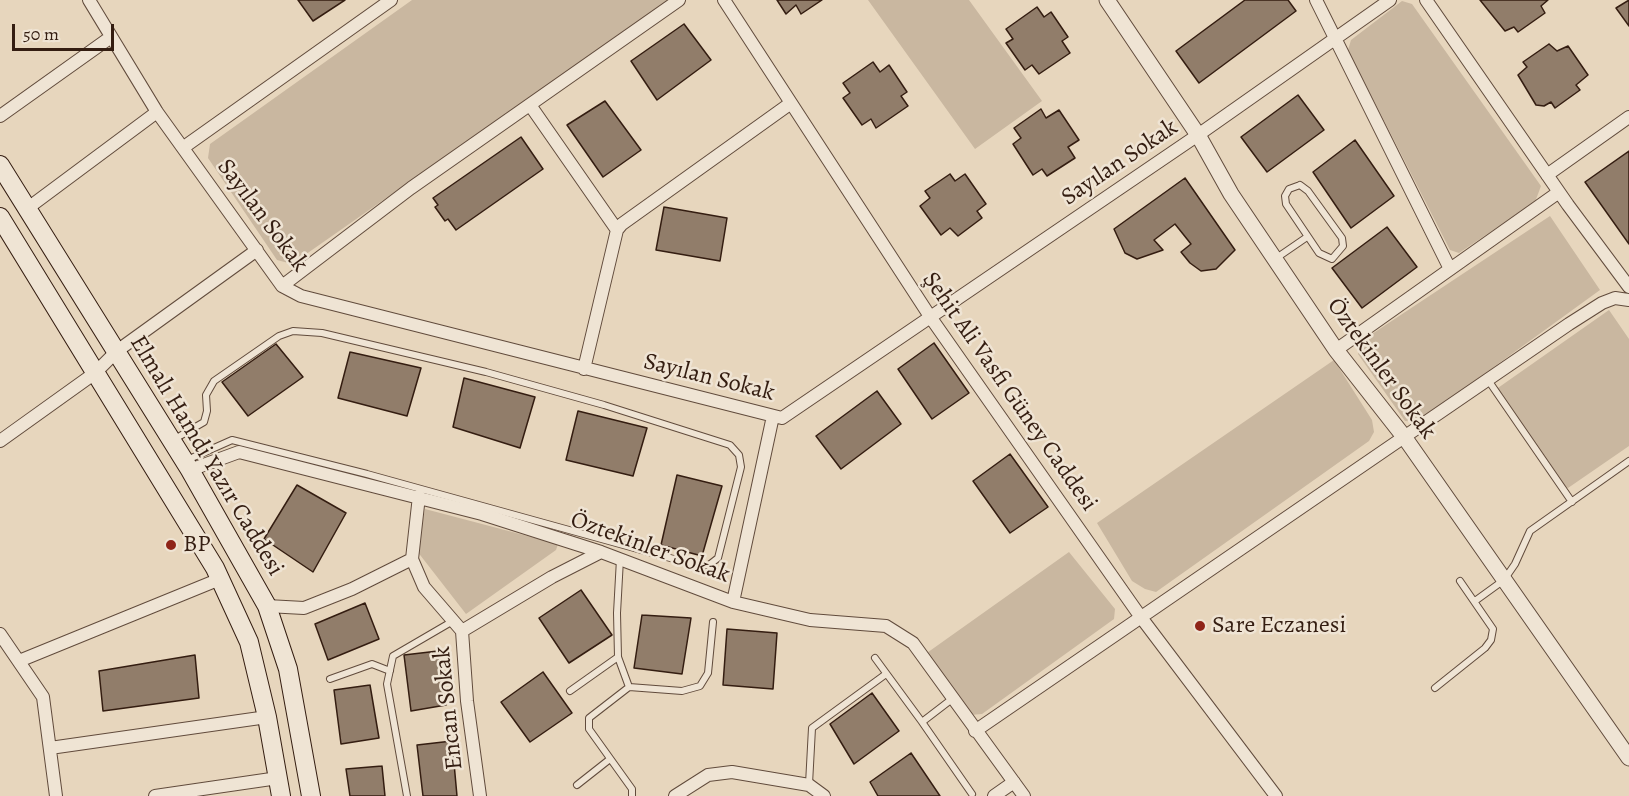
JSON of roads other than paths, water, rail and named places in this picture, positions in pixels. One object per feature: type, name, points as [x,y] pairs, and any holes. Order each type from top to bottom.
[{"type":"main road","name":"Elmalı Hamdi Yazır Caddesi","points":[[0,165],[172,441],[267,606],[288,669],[311,796]]},
{"type":"main road","name":"Elmalı Hamdi Yazır Caddesi","points":[[0,218],[220,579],[249,642],[267,717],[280,787]]},
{"type":"street","name":"Sayılan Sokak","points":[[89,0],[157,112],[282,286],[301,296],[782,418],[1198,135],[1390,0]]},
{"type":"street","points":[[184,147],[391,0]]},
{"type":"street","points":[[282,286],[411,188],[680,0]]},
{"type":"street","name":"Şehit Ali Vasfi Güney Caddesi","points":[[724,0],[931,318],[1140,616],[1276,796]]},
{"type":"street","name":"Öztekinler Sokak","points":[[1107,0],[1198,135],[1231,194],[1336,350],[1405,438],[1629,758]]},
{"type":"street","points":[[1316,0],[1450,269]]},
{"type":"street","points":[[1426,0],[1559,192],[1629,287]]},
{"type":"street","points":[[0,116],[111,37]]},
{"type":"street","points":[[584,369],[617,230],[622,224],[791,103]]},
{"type":"street","points":[[530,105],[617,230]]},
{"type":"street","points":[[28,208],[157,112]]},
{"type":"street","points":[[1547,175],[1629,117]]},
{"type":"street","points":[[1336,350],[1559,192]]},
{"type":"street","points":[[0,441],[95,373],[117,351],[257,250]]},
{"type":"street","points":[[975,731],[1140,616],[1602,303],[1615,298],[1629,300]]},
{"type":"street","points":[[733,602],[773,416]]},
{"type":"street","name":"Öztekinler Sokak","points":[[187,466],[239,453],[419,496],[601,552],[733,602],[810,620],[886,626],[913,643],[1024,796]]},
{"type":"street","points":[[419,496],[412,559],[424,587],[462,631]]},
{"type":"street","name":"Encan Sokak","points":[[480,796],[467,701],[462,631],[601,552]]},
{"type":"street","points":[[267,606],[304,608],[352,590],[412,559]]},
{"type":"street","points":[[19,661],[220,579]]},
{"type":"street","points":[[0,633],[43,697],[56,796]]},
{"type":"street","points":[[50,748],[267,717]]},
{"type":"street","points":[[675,796],[708,775],[732,772],[809,785],[824,796]]},
{"type":"street","points":[[994,796],[1014,782]]},
{"type":"street","points":[[155,796],[280,787]]},
{"type":"lane","points":[[1300,185],[1308,191],[1333,223],[1342,238],[1343,246],[1332,259],[1327,258],[1319,253],[1307,237],[1286,204],[1285,195],[1289,189],[1300,185]]},
{"type":"lane","points":[[1275,259],[1307,237]]},
{"type":"lane","points":[[172,441],[204,422],[207,411],[206,395],[214,381],[279,336],[293,331],[322,333],[604,405],[730,445],[739,455],[741,467],[718,558],[710,565],[699,566],[367,474],[232,441],[187,466]]},
{"type":"lane","points":[[1488,380],[1572,502]]},
{"type":"lane","points":[[1475,602],[1504,580],[1515,564],[1530,531],[1629,461]]},
{"type":"lane","points":[[620,559],[617,613],[618,657],[629,687]]},
{"type":"lane","points":[[1435,688],[1485,648],[1491,640],[1493,629],[1460,581]]},
{"type":"lane","points":[[407,796],[387,684],[393,656],[453,621]]},
{"type":"lane","points":[[632,796],[632,789],[589,729],[589,718],[629,687],[682,691],[700,686],[708,673],[713,622]]},
{"type":"lane","points":[[570,691],[618,657]]},
{"type":"lane","points":[[875,658],[972,794]]},
{"type":"lane","points":[[330,679],[372,664],[390,671]]},
{"type":"lane","points":[[809,785],[812,728],[886,674]]},
{"type":"lane","points":[[922,722],[952,699]]},
{"type":"lane","points":[[577,785],[610,759]]},
{"type":"place","name":"BP","points":[[171,545]]},
{"type":"place","name":"Sare Eczanesi","points":[[1200,626]]}]
